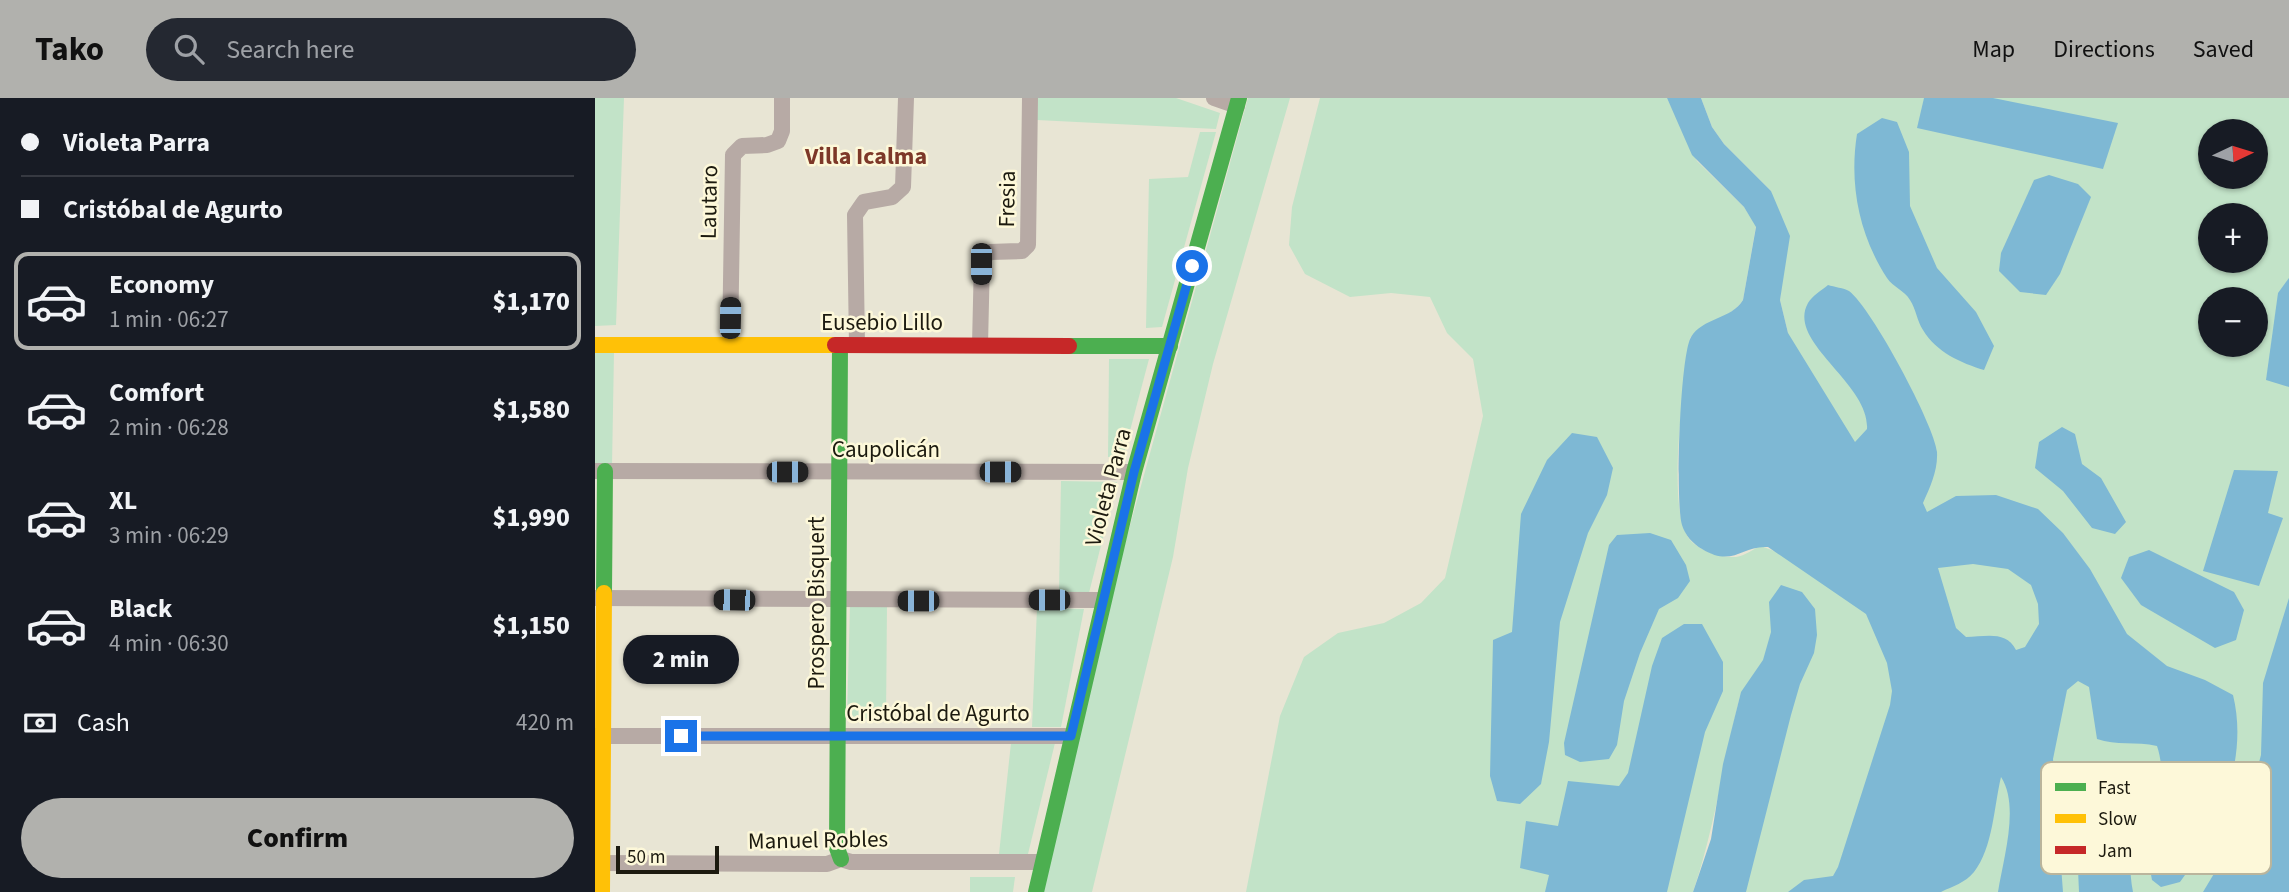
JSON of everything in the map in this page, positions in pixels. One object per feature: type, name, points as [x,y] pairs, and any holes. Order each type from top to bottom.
[{"type":"street","name":"Lautaro","points":[[730,345],[733,155],[742,146],[767,145],[778,141],[782,131],[782,98]]},
{"type":"street","points":[[849,345],[855,215],[864,202],[893,197],[903,187],[905,98]]},
{"type":"street","name":"Fresia","points":[[980,345],[982,258],[990,252],[1022,251],[1028,245],[1030,98]]},
{"type":"street","points":[[1214,98],[1238,102]]},
{"type":"street","name":"Violeta Parra","points":[[1036,892],[1134,472],[1238,102]]},
{"type":"street","name":"Eusebio Lillo","points":[[595,345],[1170,346]]},
{"type":"street","name":"Prospero Bisquert","points":[[841,859],[837,848],[839,472],[849,345]]},
{"type":"street","points":[[600,471],[598,863],[602,892]]},
{"type":"street","name":"Caupolicán","points":[[600,471],[1134,472]]},
{"type":"street","points":[[599,598],[1102,600]]},
{"type":"street","name":"Cristóbal de Agurto","points":[[599,736],[1071,736]]},
{"type":"street","name":"Manuel Robles","points":[[598,863],[827,864],[841,859],[851,862],[1042,862]]},
{"type":"green space","points":[[595,98],[624,98],[616,325],[595,326]]},
{"type":"green space","points":[[1038,98],[1176,98],[1220,113],[1216,129],[1037,120]]},
{"type":"green space","points":[[1248,98],[1290,98],[1213,364],[1188,468],[1173,557],[1092,892],[1043,892],[1120,562]]},
{"type":"green space","points":[[1320,98],[1667,98],[1697,161],[1744,207],[1756,226],[1743,300],[1732,312],[1690,338],[1679,440],[1678,497],[1682,520],[1692,542],[1709,552],[1736,557],[1761,546],[1782,554],[1788,333],[1780,300],[1784,260],[1771,191],[1724,144],[1712,127],[1701,98],[2289,98],[2289,892],[1703,892],[1741,692],[1707,843],[1693,892],[1246,892],[1280,716],[1304,657],[1338,633],[1384,623],[1421,603],[1445,578],[1483,416],[1473,359],[1447,333],[1430,297],[1391,293],[1350,297],[1305,274],[1289,245],[1292,207]]},
{"type":"green space","points":[[1200,132],[1216,132],[1162,327],[1146,328],[1149,179],[1188,177]]},
{"type":"green space","points":[[595,352],[614,352],[612,467],[595,468]]},
{"type":"green space","points":[[1109,359],[1149,359],[1123,457],[1108,457]]},
{"type":"green space","points":[[1061,481],[1117,482],[1089,593],[1059,593]]},
{"type":"green space","points":[[850,604],[887,605],[886,719],[847,718]]},
{"type":"green space","points":[[1037,608],[1084,609],[1061,727],[1032,727]]},
{"type":"green space","points":[[1011,743],[1055,743],[1028,854],[999,854]]},
{"type":"green space","points":[[970,877],[1015,877],[1013,892],[970,892]]},
{"type":"water","points":[[1667,98],[1701,98],[1712,127],[1724,144],[1771,191],[1790,236],[1780,300],[1788,333],[1855,442],[1867,429],[1864,412],[1856,395],[1808,333],[1804,318],[1810,300],[1828,285],[1849,291],[1872,319],[1914,394],[1934,438],[1937,459],[1931,485],[1923,503],[1927,512],[1956,496],[1996,495],[2038,509],[2063,533],[2090,569],[2127,634],[2167,666],[2205,680],[2233,695],[2237,720],[2235,762],[2161,762],[2157,746],[2097,739],[2089,687],[2078,681],[2067,690],[2053,762],[2041,762],[2041,874],[2062,874],[2063,892],[1998,892],[2010,817],[2007,789],[2001,777],[1985,851],[1974,872],[1959,884],[1941,892],[1788,892],[1804,880],[1833,876],[1838,867],[1890,705],[1892,691],[1887,663],[1866,614],[1768,547],[1722,556],[1699,547],[1683,529],[1679,460],[1681,399],[1687,350],[1696,331],[1732,311],[1743,300],[1756,227],[1744,207],[1692,155]],"holes":[[[1973,564],[2008,569],[2031,585],[2038,604],[2039,624],[2025,647],[2016,650],[2001,637],[1966,637],[1956,628],[1938,568]]]},
{"type":"water","points":[[1924,98],[1993,98],[2118,123],[2103,169],[1917,128]]},
{"type":"water","points":[[1882,118],[1897,122],[1909,152],[1910,206],[1937,268],[1976,312],[1994,346],[1984,370],[1950,356],[1928,338],[1910,300],[1887,278],[1869,244],[1856,190],[1855,153],[1857,134]]},
{"type":"water","points":[[2049,175],[2078,184],[2091,197],[2060,274],[2046,295],[2020,292],[1999,271],[2001,253],[2034,180]]},
{"type":"water","points":[[2289,278],[2289,387],[2266,380],[2278,293]]},
{"type":"water","points":[[2062,427],[2075,434],[2082,464],[2101,478],[2126,522],[2115,534],[2092,528],[2063,491],[2035,468],[2039,442]]},
{"type":"water","points":[[1572,433],[1597,437],[1613,468],[1607,495],[1588,533],[1560,622],[1549,742],[1541,784],[1520,804],[1497,801],[1490,776],[1493,640],[1512,632],[1521,514],[1547,460]]},
{"type":"water","points":[[2234,470],[2278,471],[2268,513],[2283,518],[2259,586],[2203,571]]},
{"type":"water","points":[[1650,533],[1671,540],[1686,565],[1690,581],[1678,598],[1659,609],[1640,653],[1624,701],[1617,745],[1609,759],[1580,762],[1565,755],[1564,743],[1609,545],[1617,535]]},
{"type":"water","points":[[2149,550],[2234,592],[2244,610],[2236,640],[2215,648],[2141,605],[2121,578],[2129,557]]},
{"type":"water","points":[[1781,585],[1802,592],[1815,609],[1817,635],[1814,653],[1800,684],[1791,715],[1746,892],[1693,892],[1711,839],[1723,764],[1741,692],[1763,660],[1771,632],[1769,602]]},
{"type":"water","points":[[2289,598],[2289,892],[2203,892],[2214,874],[2271,874],[2271,762],[2259,762],[2263,683]]},
{"type":"water","points":[[1684,624],[1702,624],[1723,662],[1723,691],[1705,732],[1667,892],[1545,892],[1549,875],[1520,868],[1526,821],[1558,826],[1568,781],[1619,786],[1628,773],[1652,666],[1662,638]]},
{"type":"water","points":[[2078,874],[2131,874],[2133,892],[2079,892]]},
{"type":"water","points":[[2151,874],[2186,874],[2180,882],[2161,887],[2152,880]]},
{"type":"traffic: fast","points":[[1036,892],[1134,472],[1239,98]]},
{"type":"traffic: fast","points":[[840,345],[837,848],[841,859]]},
{"type":"traffic: fast","points":[[1069,346],[1170,346]]},
{"type":"traffic: fast","points":[[604,593],[605,471]]},
{"type":"traffic: slow","points":[[595,345],[835,345]]},
{"type":"traffic: slow","points":[[602,892],[604,593]]},
{"type":"traffic: jam","points":[[835,345],[1069,346]]},
{"type":"district","name":"Villa Icalma","points":[[866,156]]},
{"type":"route","points":[[681,736],[1071,736],[1134,472],[1192,266]]}]
